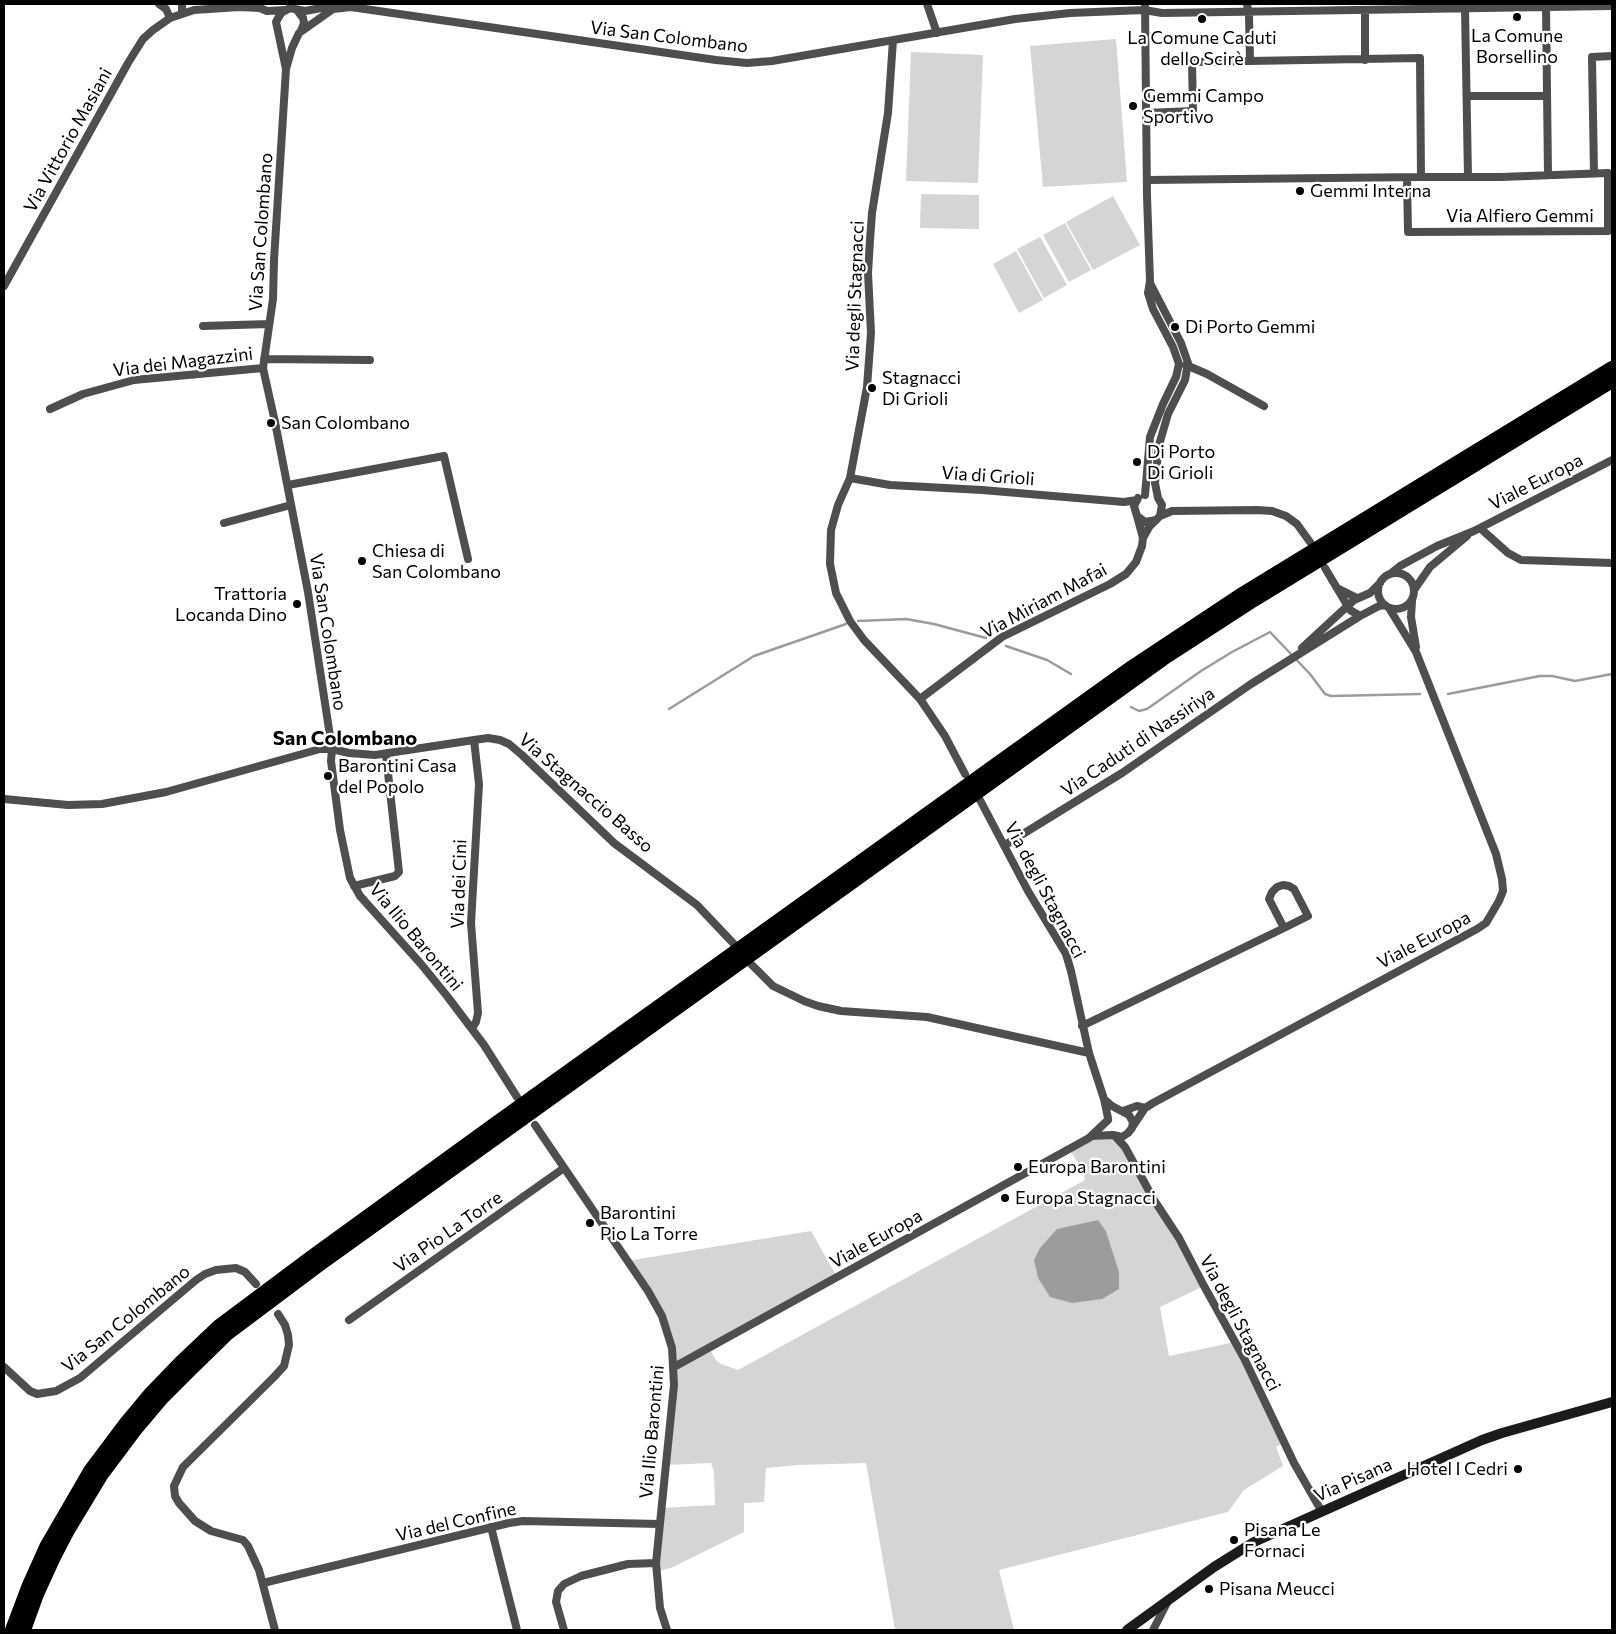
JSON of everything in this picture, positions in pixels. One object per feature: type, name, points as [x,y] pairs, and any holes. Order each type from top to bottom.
[{"type":"highway","points":[[12,1630],[46,1547],[90,1471],[151,1393],[219,1326],[463,1147],[1132,667],[1239,596],[1612,368]]},
{"type":"highway","points":[[24,1630],[37,1594],[54,1557],[102,1474],[162,1398],[227,1334],[335,1254],[1142,674],[1254,600],[1612,381]]},
{"type":"main road","name":"Via Pisana","points":[[1128,1630],[1214,1567],[1244,1548],[1482,1440],[1612,1402]]},
{"type":"street","points":[[159,4],[166,9],[170,18]]},
{"type":"street","points":[[182,4],[182,14]]},
{"type":"street","points":[[203,4],[214,8]]},
{"type":"street","points":[[926,4],[937,33]]},
{"type":"street","name":"Via San Colombano","points":[[214,8],[246,7],[260,8],[267,11],[290,8],[305,11],[321,8],[373,7],[716,60],[747,63],[772,61],[1029,17],[1144,7],[1156,12],[1247,7],[1365,10],[1398,6],[1465,8],[1612,6]]},
{"type":"street","points":[[1144,7],[1150,284],[1148,292],[1151,304],[1178,361],[1178,372],[1162,404],[1150,437],[1145,495]]},
{"type":"street","points":[[1247,7],[1250,61]]},
{"type":"street","points":[[1546,7],[1548,175]]},
{"type":"street","name":"Via Vittorio Masiani","points":[[4,286],[132,56],[148,34],[170,18],[214,8]]},
{"type":"street","points":[[1465,8],[1468,177]]},
{"type":"street","points":[[267,11],[278,28],[288,37],[295,36],[333,9]]},
{"type":"street","points":[[278,28],[277,18],[284,10]]},
{"type":"street","points":[[297,10],[304,23],[300,32]]},
{"type":"street","points":[[1365,10],[1365,60]]},
{"type":"street","name":"Via San Colombano","points":[[278,28],[286,69]]},
{"type":"street","name":"Via San Colombano","points":[[300,32],[292,48],[286,69],[273,299],[263,368],[308,592],[332,748]]},
{"type":"street","name":"Via degli Stagnacci","points":[[894,40],[888,114],[872,213],[868,273],[872,333],[865,396],[850,478],[838,505],[830,534],[830,564],[834,585],[842,607],[858,632],[920,699],[945,736],[965,774]]},
{"type":"street","points":[[1147,180],[1407,178],[1594,173],[1592,57],[1612,56]]},
{"type":"street","points":[[1146,113],[1193,112],[1192,62],[1420,58],[1421,177]]},
{"type":"street","points":[[1467,96],[1547,96]]},
{"type":"street","name":"Via Alfiero Gemmi","points":[[1407,178],[1408,232],[1608,231],[1608,173],[1594,173]]},
{"type":"street","points":[[1150,284],[1185,353],[1188,367],[1185,380],[1168,414],[1160,445],[1156,489],[1162,508],[1158,518]]},
{"type":"street","points":[[202,326],[270,324]]},
{"type":"street","points":[[264,359],[370,360]]},
{"type":"street","points":[[1178,361],[1207,374],[1264,406]]},
{"type":"street","name":"Via dei Magazzini","points":[[50,409],[83,394],[134,380],[263,368]]},
{"type":"street","points":[[288,485],[444,456],[468,559]]},
{"type":"street","name":"Viale Europa","points":[[1390,574],[1400,566],[1437,546],[1477,530],[1612,460]]},
{"type":"street","name":"Via di Grioli","points":[[850,478],[890,485],[982,490],[1124,502],[1137,500]]},
{"type":"street","points":[[1143,538],[1134,506],[1137,500],[1145,495],[1152,495],[1172,511]]},
{"type":"street","points":[[1124,502],[1136,515],[1146,522],[1172,511],[1257,510],[1277,512],[1297,524],[1310,542]]},
{"type":"street","points":[[224,523],[291,505]]},
{"type":"street","name":"Via Miriam Mafai","points":[[920,699],[1002,637],[1123,576],[1138,560],[1143,538],[1158,518]]},
{"type":"street","points":[[1477,530],[1508,553],[1522,560],[1612,563]]},
{"type":"street","name":"Viale Europa","points":[[1414,590],[1430,567],[1477,530]]},
{"type":"street","points":[[1325,568],[1352,613],[1360,616]]},
{"type":"street","points":[[1398,573],[1406,576],[1412,582],[1414,590],[1412,601],[1399,609],[1387,607],[1379,597],[1380,583],[1384,577],[1390,574],[1398,573]]},
{"type":"street","name":"Via Caduti di Nassiriya","points":[[1286,662],[1357,598],[1370,593],[1380,583]]},
{"type":"street","points":[[1335,586],[1357,598]]},
{"type":"street","name":"Viale Europa","points":[[1412,601],[1411,617],[1416,652]]},
{"type":"street","name":"Via Caduti di Nassiriya","points":[[1005,845],[1122,773],[1251,684],[1345,625],[1379,606],[1387,607]]},
{"type":"street","name":"Viale Europa","points":[[1131,1129],[1145,1108],[1477,929],[1486,923],[1492,914],[1502,891],[1501,869],[1416,652],[1387,607]]},
{"type":"street","name":"Via Stagnaccio Basso","points":[[332,748],[363,755],[386,755],[488,738],[509,744],[614,843],[697,905],[734,944]]},
{"type":"street","name":"Via dei Cini","points":[[472,1028],[478,1013],[471,922],[479,784],[474,740]]},
{"type":"street","points":[[4,799],[68,805],[102,804],[166,792],[311,751],[332,748]]},
{"type":"street","name":"Via Ilio Barontini","points":[[332,748],[331,761],[340,830],[354,886],[370,908],[421,964],[472,1028],[517,1097]]},
{"type":"street","points":[[354,886],[395,876],[399,872],[386,755]]},
{"type":"street","name":"Via degli Stagnacci","points":[[980,800],[1028,891],[1066,954],[1089,1053],[1104,1099],[1108,1128],[1127,1150],[1154,1200],[1180,1238],[1199,1278],[1244,1358],[1294,1463],[1322,1512]]},
{"type":"street","points":[[1082,1026],[1284,928],[1308,916],[1294,889],[1283,885],[1277,887],[1269,899],[1284,928]]},
{"type":"street","points":[[750,963],[773,986],[818,1006],[841,1011],[927,1017],[1089,1053]]},
{"type":"street","points":[[1104,1099],[1130,1116],[1131,1129],[1127,1150]]},
{"type":"street","name":"Viale Europa","points":[[1122,1111],[1137,1106],[1145,1108]]},
{"type":"street","points":[[1108,1119],[1113,1113],[1122,1111]]},
{"type":"street","name":"Viale Europa","points":[[674,1367],[1092,1136],[1108,1119]]},
{"type":"street","name":"Via Ilio Barontini","points":[[535,1125],[653,1299],[672,1348],[674,1385],[656,1563],[660,1608],[667,1630]]},
{"type":"street","points":[[1114,1135],[1122,1136],[1131,1129]]},
{"type":"street","name":"Viale Europa","points":[[1092,1136],[1114,1135]]},
{"type":"street","name":"Via Pio La Torre","points":[[349,1320],[564,1168]]},
{"type":"street","name":"Via San Colombano","points":[[4,1367],[37,1394],[56,1391],[80,1378],[205,1274],[216,1270],[236,1268],[245,1272],[256,1284]]},
{"type":"street","points":[[275,1630],[255,1558],[246,1544],[240,1539],[211,1531],[195,1521],[175,1496],[174,1486],[176,1478],[183,1467],[284,1366],[289,1345],[288,1335],[285,1325],[278,1314]]},
{"type":"street","name":"Via del Confine","points":[[263,1583],[523,1521],[659,1524]]},
{"type":"street","points":[[492,1527],[518,1630]]},
{"type":"street","points":[[564,1630],[556,1606],[556,1598],[559,1588],[564,1584],[581,1576],[628,1564],[656,1563]]},
{"type":"street","points":[[1153,1630],[1168,1601]]},
{"type":"shaded area","points":[[1116,39],[1127,182],[1043,187],[1030,46]]},
{"type":"shaded area","points":[[911,52],[983,55],[978,183],[906,181]]},
{"type":"shaded area","points":[[921,194],[979,195],[979,229],[920,228]]},
{"type":"shaded area","points":[[1113,196],[1140,245],[1093,270],[1066,222]]},
{"type":"shaded area","points":[[1065,223],[1091,270],[1069,282],[1043,235]]},
{"type":"shaded area","points":[[1040,237],[1067,285],[1044,298],[1017,249]]},
{"type":"shaded area","points":[[1016,251],[1043,300],[1019,313],[993,264]]},
{"type":"shaded area","points":[[1113,1135],[1204,1286],[1160,1307],[1169,1356],[1235,1342],[1283,1443],[1276,1447],[1283,1466],[1244,1490],[1228,1512],[999,1570],[1014,1630],[895,1630],[866,1463],[766,1468],[764,1502],[744,1503],[744,1532],[673,1567],[656,1572],[661,1508],[715,1505],[714,1472],[711,1463],[666,1465],[674,1385],[667,1331],[627,1261],[811,1231],[837,1277],[709,1348],[716,1360],[721,1364],[738,1370],[1085,1180],[1083,1171],[1069,1149],[1092,1136]],"holes":[[[1098,1220],[1106,1231],[1119,1272],[1072,1303],[1050,1296],[1038,1278]]]},
{"type":"shaded area","points":[[1098,1220],[1106,1231],[1119,1272],[1119,1289],[1102,1299],[1072,1303],[1050,1297],[1038,1278],[1034,1260],[1040,1248],[1057,1229]]},
{"type":"waterway","points":[[858,621],[906,619],[934,624],[986,638]]},
{"type":"waterway","points":[[669,709],[754,656],[846,624]]},
{"type":"waterway","points":[[1131,707],[1139,711],[1147,709],[1201,671],[1270,632],[1310,674],[1325,694],[1331,696],[1420,694]]},
{"type":"waterway","points":[[1006,646],[1047,660],[1071,674]]},
{"type":"waterway","points":[[1448,694],[1540,676],[1552,676],[1575,681],[1612,674]]},
{"type":"place","name":"La Comune Borsellino","points":[[1517,17]]},
{"type":"place","name":"La Comune Caduti dello Scirè","points":[[1202,19]]},
{"type":"place","name":"Gemmi Campo Sportivo","points":[[1133,106]]},
{"type":"place","name":"Gemmi Interna","points":[[1300,191]]},
{"type":"place","name":"Di Porto Gemmi","points":[[1175,327]]},
{"type":"place","name":"Stagnacci Di Grioli","points":[[872,388]]},
{"type":"place","name":"San Colombano","points":[[271,423]]},
{"type":"place","name":"Di Porto Di Grioli","points":[[1137,462]]},
{"type":"place","name":"Chiesa di San Colombano","points":[[362,561]]},
{"type":"place","name":"Trattoria Locanda Dino","points":[[297,604]]},
{"type":"place","name":"Barontini Casa del Popolo","points":[[328,776]]},
{"type":"place","name":"Europa Barontini","points":[[1018,1167]]},
{"type":"place","name":"Europa Stagnacci","points":[[1005,1198]]},
{"type":"place","name":"Barontini Pio La Torre","points":[[590,1223]]},
{"type":"place","name":"Hotel I Cedri","points":[[1518,1469]]},
{"type":"place","name":"Pisana Le Fornaci","points":[[1234,1540]]},
{"type":"place","name":"Pisana Meucci","points":[[1209,1589]]},
{"type":"district","name":"San Colombano","points":[[345,738]]}]
